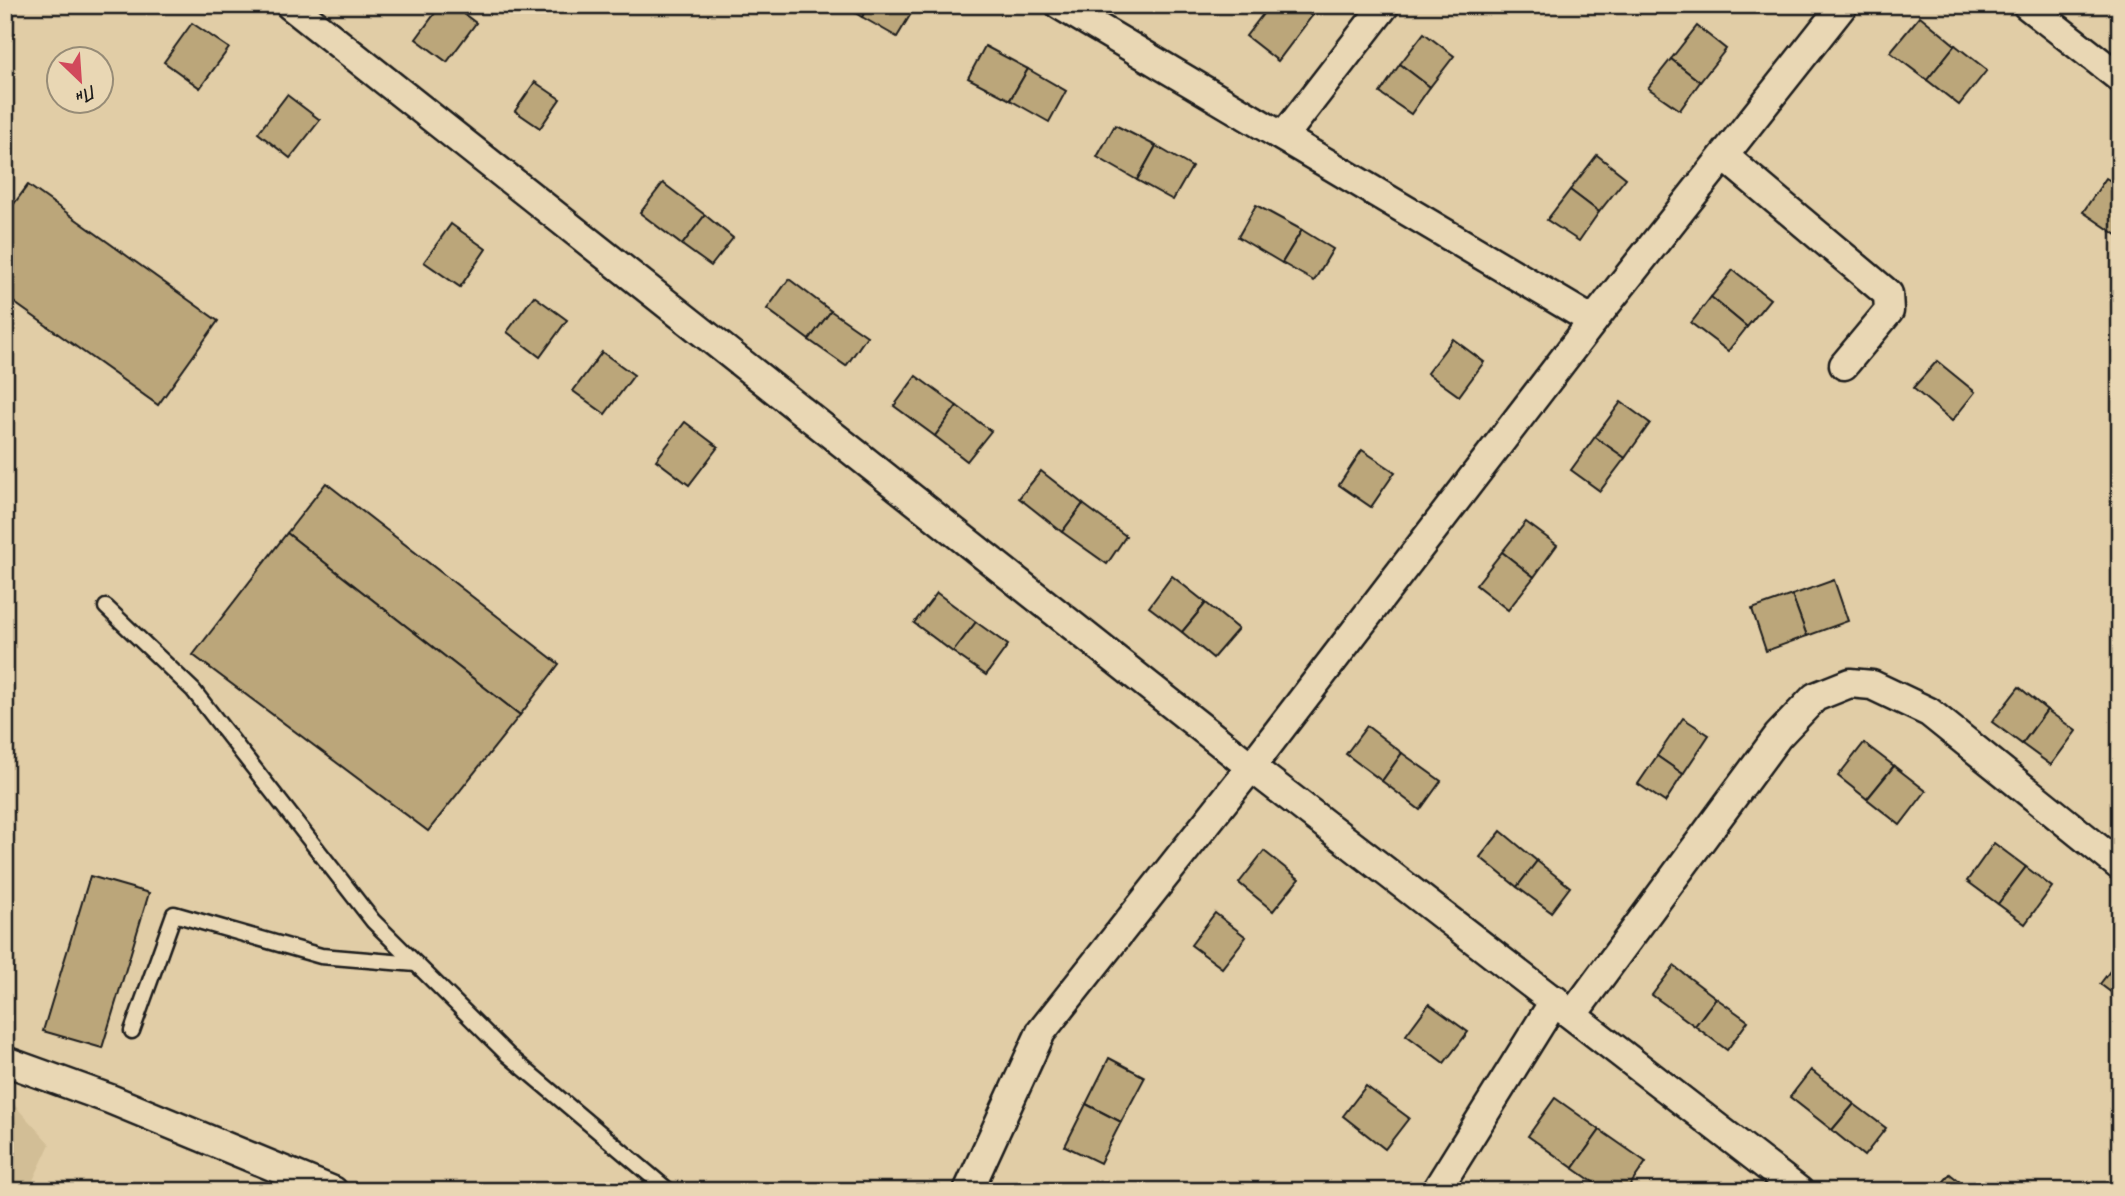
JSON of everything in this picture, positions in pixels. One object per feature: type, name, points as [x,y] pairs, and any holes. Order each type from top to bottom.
[{"type":"street","points":[[290,5],[1251,767],[1798,1191]]},
{"type":"street","points":[[1060,5],[1593,321]]},
{"type":"street","points":[[1283,137],[1385,5]]},
{"type":"street","points":[[968,1191],[1041,1032],[1251,767],[1593,321],[1843,5]]},
{"type":"street","points":[[2027,5],[2120,78]]},
{"type":"street","points":[[1724,156],[1888,293],[1889,311],[1844,365]]},
{"type":"street","points":[[1436,1191],[1564,1007],[1778,736],[1815,697],[1850,683],[1872,685],[1929,712],[2120,866]]},
{"type":"street","points":[[5,1061],[110,1099],[333,1191]]},
{"type":"lane","points":[[106,607],[193,690],[373,920],[508,1055],[669,1191]]},
{"type":"lane","points":[[132,1031],[174,914],[321,956],[416,964]]},
{"type":"shaded area","points":[[5,1095],[50,1144],[28,1191],[5,1191]]},
{"type":"building","points":[[441,5],[452,5],[476,23],[447,62],[416,39]]},
{"type":"building","points":[[843,5],[869,5],[862,17]]},
{"type":"building","points":[[869,5],[915,7],[897,37],[862,17]]},
{"type":"building","points":[[1270,5],[1298,5],[1312,16],[1278,61],[1246,36]]},
{"type":"building","points":[[1298,5],[1321,5],[1312,16]]},
{"type":"building","points":[[1920,16],[1955,45],[1927,80],[1890,52]]},
{"type":"building","points":[[192,23],[229,48],[200,88],[164,62]]},
{"type":"building","points":[[1697,26],[1726,49],[1700,82],[1671,59]]},
{"type":"building","points":[[1424,33],[1454,56],[1430,87],[1400,64]]},
{"type":"building","points":[[1955,45],[1987,70],[1959,105],[1927,80]]},
{"type":"building","points":[[985,46],[1028,69],[1010,100],[968,78]]},
{"type":"building","points":[[1671,59],[1700,82],[1680,110],[1648,88]]},
{"type":"building","points":[[1400,64],[1430,87],[1411,114],[1380,93]]},
{"type":"building","points":[[1028,69],[1066,91],[1049,122],[1010,100]]},
{"type":"building","points":[[535,82],[560,99],[540,128],[515,111]]},
{"type":"building","points":[[287,95],[320,120],[290,158],[258,133]]},
{"type":"building","points":[[1115,125],[1156,146],[1137,180],[1097,157]]},
{"type":"building","points":[[1156,146],[1192,167],[1173,200],[1137,180]]},
{"type":"building","points":[[1597,155],[1626,178],[1599,212],[1570,190]]},
{"type":"building","points":[[2106,178],[2120,187],[2120,237],[2083,212]]},
{"type":"building","points":[[663,183],[705,215],[682,245],[640,213]]},
{"type":"building","points":[[28,185],[218,321],[158,405],[5,296],[5,216]]},
{"type":"building","points":[[1570,190],[1599,212],[1579,241],[1547,220]]},
{"type":"building","points":[[1256,205],[1302,230],[1282,263],[1238,237]]},
{"type":"building","points":[[705,215],[733,238],[711,266],[682,245]]},
{"type":"building","points":[[451,224],[486,249],[460,287],[424,262]]},
{"type":"building","points":[[1302,230],[1333,249],[1314,281],[1282,263]]},
{"type":"building","points":[[1733,270],[1770,299],[1747,327],[1711,297]]},
{"type":"building","points":[[789,279],[831,311],[809,340],[767,309]]},
{"type":"building","points":[[534,296],[567,320],[540,357],[507,332]]},
{"type":"building","points":[[1711,297],[1747,327],[1728,351],[1691,323]]},
{"type":"building","points":[[831,311],[867,336],[846,366],[809,340]]},
{"type":"building","points":[[1453,339],[1484,362],[1459,396],[1427,373]]},
{"type":"building","points":[[602,352],[634,375],[605,414],[573,391]]},
{"type":"building","points":[[1937,361],[1975,392],[1952,421],[1913,388]]},
{"type":"building","points":[[916,376],[957,406],[935,436],[894,406]]},
{"type":"building","points":[[1621,402],[1650,423],[1625,458],[1595,437]]},
{"type":"building","points":[[957,406],[991,431],[967,461],[935,436]]},
{"type":"building","points":[[685,422],[718,447],[689,485],[656,460]]},
{"type":"building","points":[[1595,437],[1625,458],[1600,491],[1571,470]]},
{"type":"building","points":[[1362,450],[1395,472],[1371,507],[1339,485]]},
{"type":"building","points":[[1041,471],[1083,504],[1062,532],[1019,498]]},
{"type":"building","points":[[326,483],[559,664],[520,715],[287,533]]},
{"type":"building","points":[[1083,504],[1126,536],[1107,564],[1062,532]]},
{"type":"building","points":[[1526,522],[1557,545],[1534,577],[1502,552]]},
{"type":"building","points":[[287,533],[520,715],[428,831],[193,655]]},
{"type":"building","points":[[1502,552],[1534,577],[1508,610],[1476,585]]},
{"type":"building","points":[[1172,576],[1206,603],[1182,632],[1149,607]]},
{"type":"building","points":[[1834,580],[1848,621],[1807,636],[1792,595]]},
{"type":"building","points":[[937,593],[976,622],[953,652],[914,623]]},
{"type":"building","points":[[1792,595],[1807,636],[1766,651],[1752,609]]},
{"type":"building","points":[[1206,603],[1238,629],[1213,658],[1182,632]]},
{"type":"building","points":[[976,622],[1008,645],[986,675],[953,652]]},
{"type":"building","points":[[2019,687],[2047,710],[2022,744],[1992,722]]},
{"type":"building","points":[[2047,710],[2076,731],[2051,765],[2022,744]]},
{"type":"building","points":[[1683,718],[1709,735],[1683,774],[1657,756]]},
{"type":"building","points":[[1367,726],[1402,753],[1382,781],[1346,754]]},
{"type":"building","points":[[1864,743],[1894,766],[1867,799],[1838,776]]},
{"type":"building","points":[[1402,753],[1441,781],[1420,810],[1382,781]]},
{"type":"building","points":[[1657,756],[1683,774],[1665,802],[1638,784]]},
{"type":"building","points":[[1894,766],[1926,791],[1900,825],[1867,799]]},
{"type":"building","points":[[1501,831],[1537,861],[1517,887],[1480,857]]},
{"type":"building","points":[[1994,843],[2026,867],[1998,904],[1967,881]]},
{"type":"building","points":[[1264,851],[1299,879],[1273,911],[1239,883]]},
{"type":"building","points":[[1537,861],[1570,887],[1551,912],[1517,887]]},
{"type":"building","points":[[2026,867],[2052,887],[2025,924],[1998,904]]},
{"type":"building","points":[[90,876],[149,893],[102,1048],[43,1031]]},
{"type":"building","points":[[1215,913],[1246,937],[1222,968],[1191,945]]},
{"type":"building","points":[[2120,958],[2120,999],[2100,984]]},
{"type":"building","points":[[1674,966],[1716,998],[1695,1026],[1652,995]]},
{"type":"building","points":[[1716,998],[1748,1021],[1727,1050],[1695,1026]]},
{"type":"building","points":[[1429,1004],[1468,1032],[1444,1063],[1406,1035]]},
{"type":"building","points":[[1109,1058],[1145,1077],[1121,1122],[1086,1104]]},
{"type":"building","points":[[1811,1070],[1854,1104],[1832,1130],[1790,1097]]},
{"type":"building","points":[[1366,1086],[1409,1118],[1385,1149],[1343,1116]]},
{"type":"building","points":[[1555,1098],[1600,1130],[1573,1168],[1528,1136]]},
{"type":"building","points":[[1086,1104],[1121,1122],[1100,1163],[1065,1146]]},
{"type":"building","points":[[1854,1104],[1886,1128],[1864,1156],[1832,1130]]},
{"type":"building","points":[[1600,1130],[1646,1162],[1626,1191],[1606,1191],[1573,1168]]},
{"type":"building","points":[[1950,1174],[1971,1191],[1936,1191]]}]
